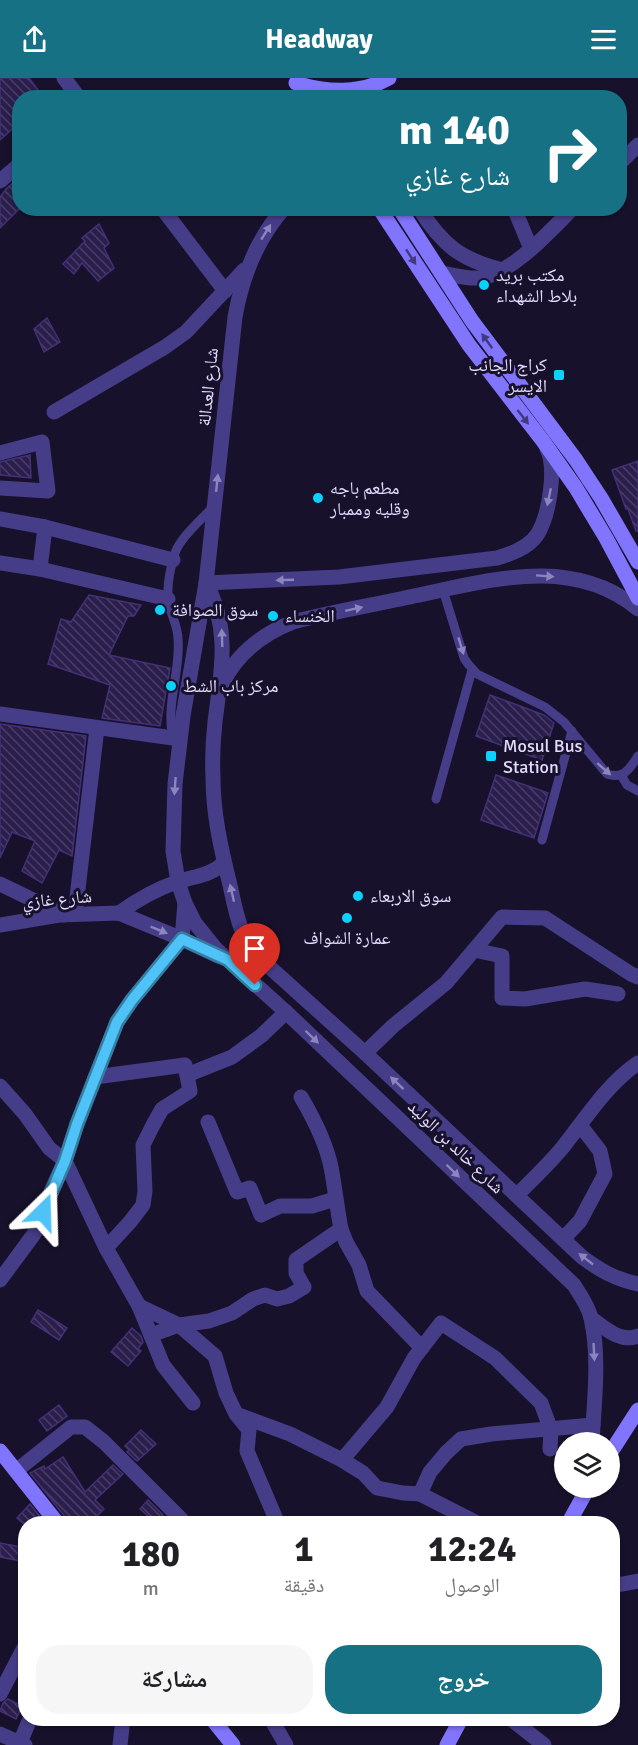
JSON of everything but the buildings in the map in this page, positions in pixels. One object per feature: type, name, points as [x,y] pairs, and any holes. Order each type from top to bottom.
[{"type":"main road","points":[[294,80],[321,89],[346,90],[372,85],[391,78]]},
{"type":"main road","points":[[384,216],[470,345],[576,488],[598,523],[638,598]]},
{"type":"main road","points":[[404,216],[498,357],[552,425],[630,537],[638,562]]},
{"type":"main road","points":[[620,1438],[638,1410]]},
{"type":"main road","points":[[0,1452],[52,1516]]},
{"type":"main road","points":[[572,1516],[582,1498]]},
{"type":"main road","points":[[218,1726],[233,1745]]},
{"type":"main road","points":[[447,1745],[457,1726]]},
{"type":"street","points":[[627,156],[638,146]]},
{"type":"street","points":[[0,181],[12,171]]},
{"type":"street","points":[[168,216],[225,291]]},
{"type":"street","name":"شارع العدالة","points":[[176,744],[206,583],[235,317],[249,266],[265,234],[278,216]]},
{"type":"street","points":[[424,216],[432,229],[452,248],[476,262],[503,270]]},
{"type":"street","points":[[517,216],[531,249]]},
{"type":"street","points":[[441,273],[478,278],[503,270],[531,249],[565,216]]},
{"type":"street","points":[[54,412],[165,347],[186,332],[249,266]]},
{"type":"street","points":[[543,441],[550,455],[552,468],[548,503],[537,535],[511,554],[497,558],[350,576],[206,583],[216,604],[222,628],[223,652],[215,723],[213,778],[217,832],[241,930],[251,948],[582,1257],[602,1271],[638,1284]]},
{"type":"street","points":[[0,453],[42,442],[48,490],[0,488]]},
{"type":"street","points":[[0,519],[45,527],[173,560]]},
{"type":"street","points":[[40,569],[45,527]]},
{"type":"street","points":[[0,563],[40,569],[168,599]]},
{"type":"street","points":[[220,688],[226,675],[244,652],[266,634],[279,627],[306,618],[518,576],[557,577],[596,586],[622,598],[638,609]]},
{"type":"street","points":[[0,714],[97,728],[176,744]]},
{"type":"street","points":[[0,884],[70,915],[97,728]]},
{"type":"street","name":"شارع خالد بن الوليد","points":[[176,744],[173,851],[178,882],[195,923],[215,948],[286,1012],[565,1276],[581,1295],[591,1318],[595,1372],[593,1432]]},
{"type":"street","points":[[119,913],[148,894],[178,882],[212,873],[225,863]]},
{"type":"street","points":[[0,1280],[34,1234],[65,1161],[117,1022],[182,939],[185,903]]},
{"type":"street","name":"شارع غازي","points":[[0,925],[70,915],[119,913],[228,960]]},
{"type":"street","points":[[365,1053],[393,1026],[446,983],[502,917],[545,918],[638,977]]},
{"type":"street","points":[[474,950],[502,956],[502,998],[525,999],[585,989],[618,994]]},
{"type":"street","points":[[187,1075],[232,1057],[261,1036],[286,1012]]},
{"type":"street","points":[[517,1195],[560,1150],[609,1089],[638,1063]]},
{"type":"street","points":[[95,1077],[185,1065],[190,1091],[162,1109],[143,1145],[145,1191],[143,1205],[106,1248]]},
{"type":"street","points":[[0,1086],[25,1114],[49,1148],[65,1161],[106,1248],[139,1306],[163,1365],[193,1403]]},
{"type":"street","points":[[301,1097],[316,1123],[331,1166],[341,1228],[359,1265],[367,1291],[422,1348]]},
{"type":"street","points":[[208,1122],[237,1192],[250,1188],[261,1215],[280,1206],[312,1206],[335,1199]]},
{"type":"street","points":[[563,1239],[580,1221],[605,1174],[600,1151],[580,1125]]},
{"type":"street","points":[[151,1335],[179,1325],[209,1322],[265,1295],[277,1299],[289,1296],[304,1287],[296,1273],[296,1260],[341,1228]]},
{"type":"street","points":[[139,1306],[179,1325],[215,1356],[226,1393],[236,1414],[249,1430],[247,1451],[275,1516]]},
{"type":"street","points":[[591,1318],[616,1335],[624,1338],[638,1336]]},
{"type":"street","points":[[342,1460],[387,1407],[414,1359],[441,1323],[495,1358],[541,1403],[551,1430],[550,1449]]},
{"type":"street","points":[[236,1414],[290,1434],[342,1460],[363,1473],[377,1488],[420,1494],[463,1516]]},
{"type":"street","points":[[420,1494],[430,1472],[461,1439],[491,1434],[593,1425]]},
{"type":"street","points":[[16,1471],[71,1427],[85,1427],[104,1442],[178,1516]]},
{"type":"street","points":[[620,1584],[638,1581]]},
{"type":"street","points":[[0,1694],[18,1659]]},
{"type":"street","points":[[0,1734],[22,1744],[28,1726]]},
{"type":"street","points":[[120,1745],[122,1726]]},
{"type":"street","points":[[275,1726],[286,1745]]},
{"type":"street","points":[[520,1726],[544,1745]]},
{"type":"lane","points":[[176,744],[170,724],[178,663],[178,638],[169,608],[169,584],[173,560],[179,544],[214,505]]},
{"type":"lane","points":[[444,590],[464,658],[472,670],[555,714],[572,731],[603,771],[612,776],[621,775],[629,770],[638,756]]},
{"type":"lane","points":[[436,799],[472,670]]},
{"type":"lane","points":[[542,840],[572,731]]},
{"type":"lane","points":[[621,775],[627,785],[638,791]]},
{"type":"place","name":"مكتب بريد بلاط الشهداء","points":[[484,285]]},
{"type":"place","name":"كراج الجانب الايسر","points":[[559,375]]},
{"type":"place","name":"مطعم باجه وقليه وممبار","points":[[318,498]]},
{"type":"place","name":"سوق الصوافة","points":[[160,610]]},
{"type":"place","name":"الخنساء","points":[[273,616]]},
{"type":"place","name":"مركز باب الشط","points":[[171,686]]},
{"type":"place","name":"Mosul Bus Station","points":[[491,756]]},
{"type":"place","name":"سوق الاربعاء","points":[[358,896]]},
{"type":"place","name":"عمارة الشواف","points":[[347,918]]},
{"type":"route","points":[[43,1212],[65,1161],[117,1022],[182,939],[228,960],[255,985]]}]
